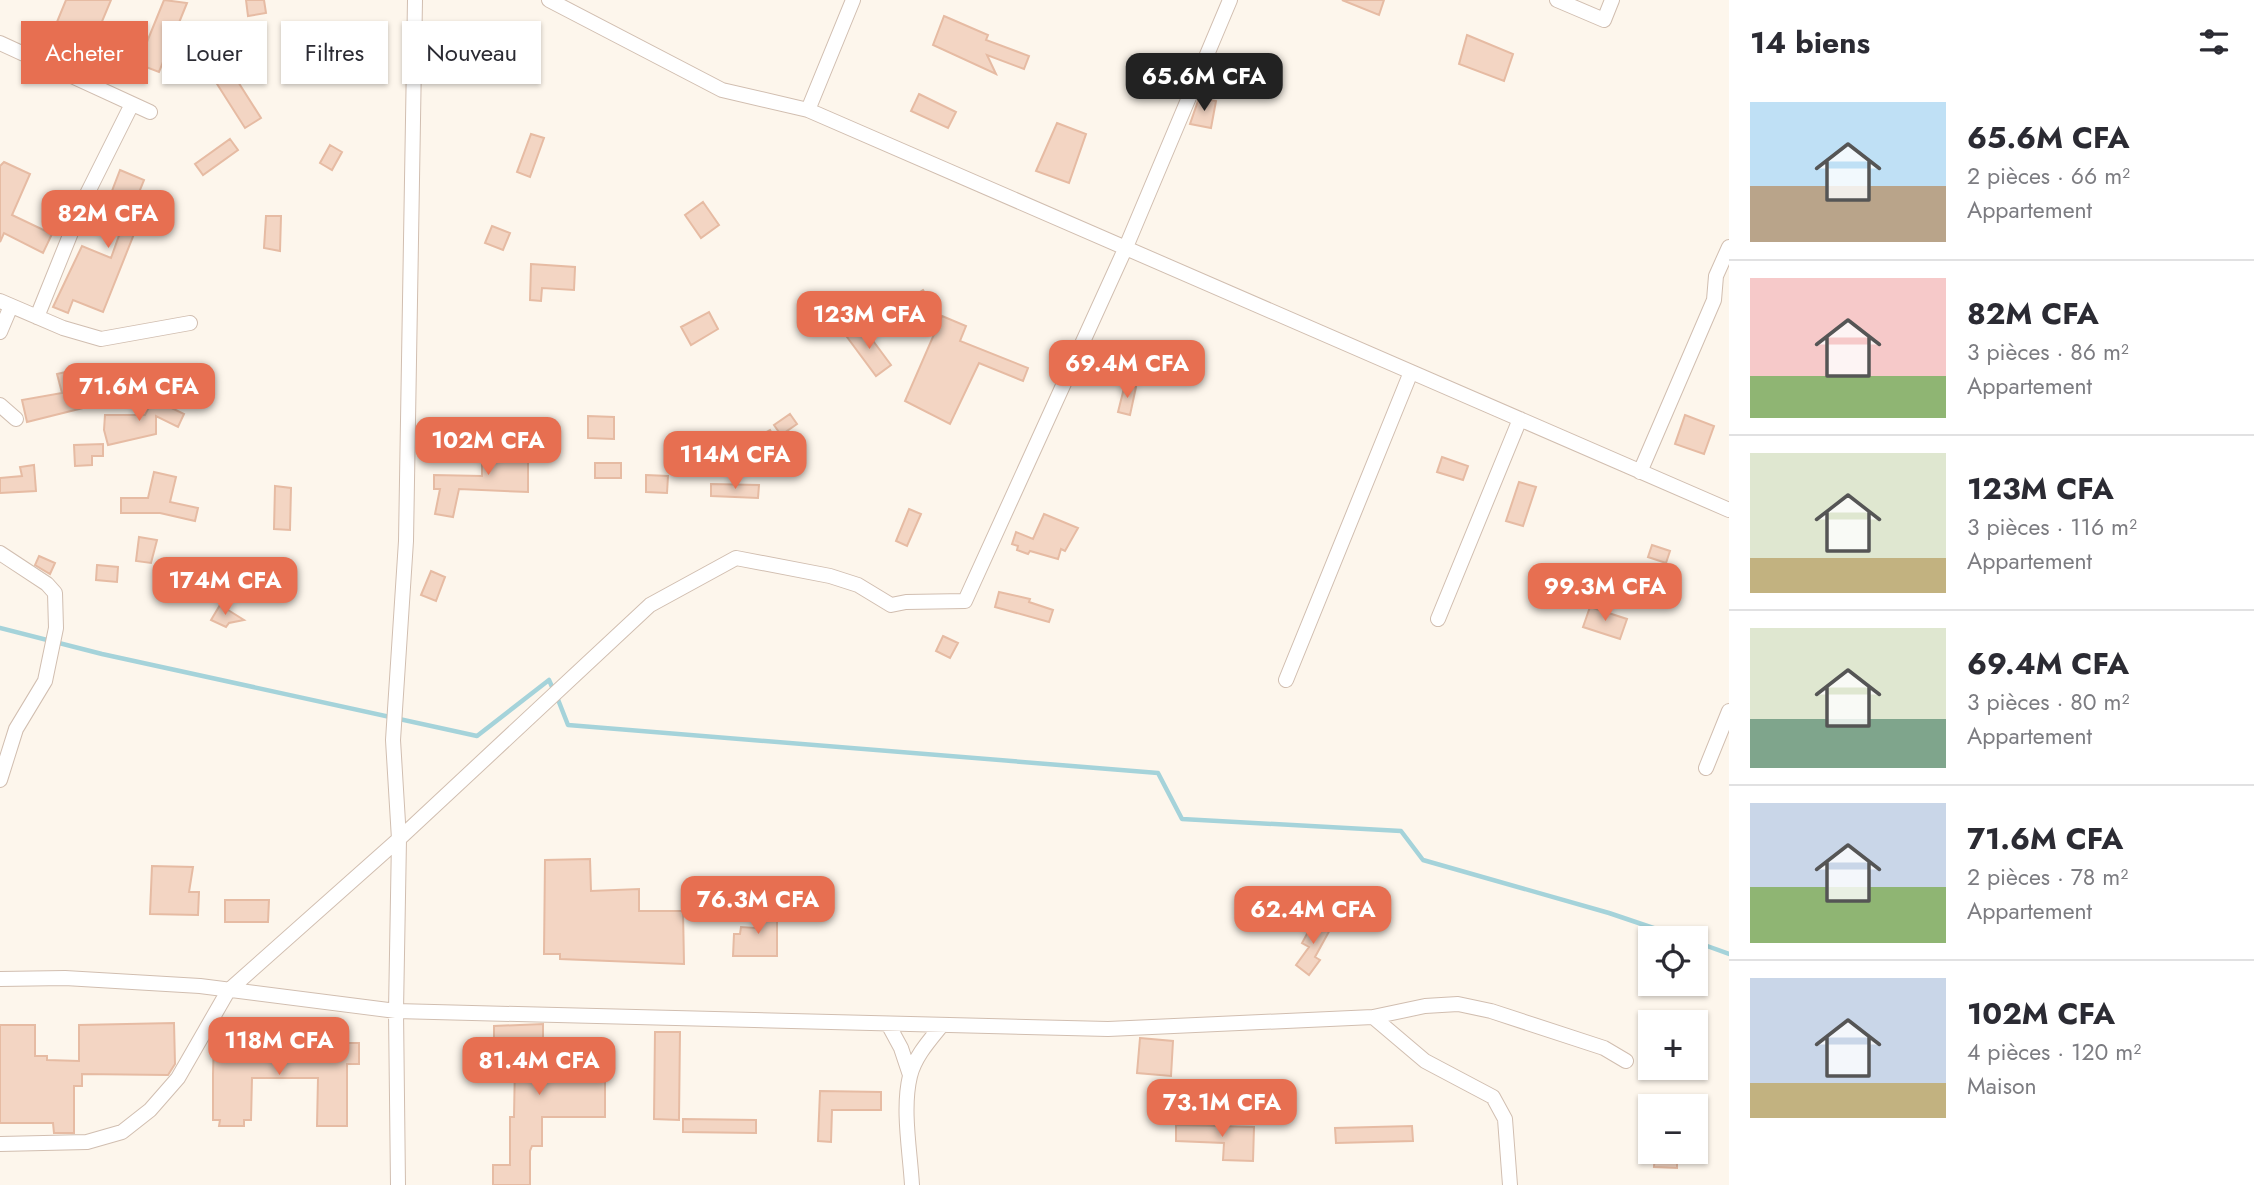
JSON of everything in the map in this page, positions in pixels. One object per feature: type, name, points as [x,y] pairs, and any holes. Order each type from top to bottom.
[{"type":"street","points":[[398,1185],[396,1011],[400,839],[393,740],[406,541],[415,0]]},
{"type":"street","points":[[549,0],[722,90],[808,110],[1729,510]]},
{"type":"street","points":[[808,110],[853,0]]},
{"type":"street","points":[[0,1144],[87,1142],[122,1132],[150,1110],[178,1078],[228,991],[400,839],[650,605],[736,558],[830,576],[858,585],[891,605],[906,602],[965,601],[1125,247],[1230,0]]},
{"type":"street","points":[[1558,0],[1604,20],[1612,0]]},
{"type":"street","points":[[0,44],[149,112]]},
{"type":"street","points":[[37,317],[85,198],[131,106]]},
{"type":"street","points":[[1640,472],[1714,300],[1716,276],[1729,247]]},
{"type":"street","points":[[0,332],[6,304],[102,340],[190,323]]},
{"type":"street","points":[[1286,680],[1411,372]]},
{"type":"street","points":[[0,405],[16,419]]},
{"type":"street","points":[[1438,619],[1520,419]]},
{"type":"street","points":[[0,553],[47,584],[55,593],[57,628],[45,681],[16,729],[0,780]]},
{"type":"street","points":[[1706,768],[1729,711]]},
{"type":"street","points":[[0,979],[65,978],[200,986],[396,1011],[1108,1029],[1373,1017],[1425,1006],[1458,1004],[1492,1011],[1604,1048],[1626,1060]]},
{"type":"street","points":[[1373,1017],[1425,1061],[1493,1097],[1505,1119],[1510,1185]]},
{"type":"street","points":[[888,1024],[901,1048],[910,1075]]},
{"type":"street","points":[[912,1185],[908,1103],[910,1075],[922,1050],[942,1025]]},
{"type":"building","points":[[66,0],[111,0],[102,21],[57,21]]},
{"type":"building","points":[[164,0],[187,3],[180,21],[162,21],[162,65],[159,72],[148,68],[148,39]]},
{"type":"building","points":[[246,0],[264,0],[266,13],[248,16]]},
{"type":"building","points":[[1342,0],[1384,0],[1379,15]]},
{"type":"building","points":[[944,16],[988,35],[986,40],[1029,56],[1024,69],[987,55],[996,74],[933,45]]},
{"type":"building","points":[[1467,35],[1513,54],[1504,81],[1459,64]]},
{"type":"building","points":[[217,84],[239,84],[261,118],[245,128]]},
{"type":"building","points":[[919,94],[956,112],[948,128],[911,111]]},
{"type":"building","points":[[1199,98],[1216,101],[1211,128],[1190,124]]},
{"type":"building","points":[[1057,123],[1086,134],[1069,183],[1036,171]]},
{"type":"building","points":[[531,134],[544,138],[530,177],[517,172]]},
{"type":"building","points":[[230,139],[238,150],[203,175],[195,164]]},
{"type":"building","points":[[330,145],[342,152],[332,170],[320,163]]},
{"type":"building","points":[[4,162],[30,174],[12,215],[52,234],[43,253],[4,233],[0,242],[0,166]]},
{"type":"building","points":[[120,170],[144,180],[136,200],[164,212],[162,230],[140,219],[103,312],[73,300],[68,313],[53,307],[82,246],[111,258],[127,213],[107,204]]},
{"type":"building","points":[[703,202],[719,225],[701,238],[685,215]]},
{"type":"building","points":[[266,216],[281,216],[280,251],[264,248]]},
{"type":"building","points":[[492,226],[510,233],[503,250],[485,243]]},
{"type":"building","points":[[531,264],[575,267],[574,290],[542,288],[541,301],[530,300]]},
{"type":"building","points":[[923,290],[937,312],[924,320],[910,298]]},
{"type":"building","points":[[709,312],[718,329],[691,345],[681,327]]},
{"type":"building","points":[[942,316],[966,326],[960,341],[1028,368],[1023,381],[979,363],[950,424],[905,401]]},
{"type":"building","points":[[862,326],[891,365],[876,376],[847,337]]},
{"type":"building","points":[[74,370],[81,395],[95,391],[99,404],[27,422],[22,400],[62,393],[57,374]]},
{"type":"building","points":[[1125,384],[1136,387],[1130,415],[1118,412]]},
{"type":"building","points":[[155,395],[155,400],[184,414],[178,427],[156,416],[156,434],[108,445],[104,430],[105,415],[145,415]]},
{"type":"building","points":[[790,414],[797,424],[781,435],[774,425]]},
{"type":"building","points":[[1685,415],[1714,426],[1704,454],[1675,444]]},
{"type":"building","points":[[588,416],[614,417],[614,439],[588,438]]},
{"type":"building","points":[[770,430],[776,441],[761,450],[754,439]]},
{"type":"building","points":[[507,437],[528,437],[528,492],[459,489],[453,517],[435,514],[440,489],[434,489],[434,475],[482,476],[482,461],[506,462]]},
{"type":"building","points":[[103,444],[103,456],[92,456],[92,465],[75,466],[74,445]]},
{"type":"building","points":[[1442,457],[1468,466],[1463,480],[1437,472]]},
{"type":"building","points":[[595,463],[621,463],[621,478],[595,478]]},
{"type":"building","points":[[34,465],[36,491],[0,493],[0,478],[22,476],[20,467]]},
{"type":"building","points":[[154,472],[176,477],[170,502],[198,508],[195,521],[160,513],[121,513],[121,498],[148,498]]},
{"type":"building","points":[[646,475],[668,476],[667,493],[646,492]]},
{"type":"building","points":[[1519,482],[1536,487],[1523,526],[1506,521]]},
{"type":"building","points":[[711,484],[759,485],[758,498],[711,496]]},
{"type":"building","points":[[275,486],[291,488],[290,530],[274,529]]},
{"type":"building","points":[[909,509],[921,514],[907,546],[896,541]]},
{"type":"building","points":[[1044,514],[1078,528],[1065,551],[1061,549],[1058,559],[1030,551],[1028,554],[1017,550],[1018,546],[1012,544],[1016,532],[1033,539]]},
{"type":"building","points":[[139,537],[157,540],[151,563],[136,561]]},
{"type":"building","points":[[1652,545],[1670,551],[1666,563],[1648,557]]},
{"type":"building","points":[[39,556],[55,563],[50,574],[35,565]]},
{"type":"building","points":[[97,565],[118,567],[117,582],[96,580]]},
{"type":"building","points":[[431,571],[445,577],[436,601],[421,595]]},
{"type":"building","points":[[999,592],[1030,599],[1029,602],[1053,610],[1049,622],[995,607]]},
{"type":"building","points":[[220,605],[244,620],[229,623],[226,627],[211,620]]},
{"type":"building","points":[[1590,607],[1627,619],[1620,639],[1583,627]]},
{"type":"building","points":[[943,636],[958,643],[950,658],[936,651]]},
{"type":"building","points":[[590,859],[591,891],[639,889],[639,911],[683,911],[684,964],[560,959],[560,954],[544,954],[545,860]]},
{"type":"building","points":[[152,866],[193,867],[189,892],[199,892],[198,915],[150,914]]},
{"type":"building","points":[[225,900],[269,900],[268,922],[225,922]]},
{"type":"building","points":[[755,910],[777,910],[777,956],[733,956],[734,934],[740,934],[741,927],[755,928]]},
{"type":"building","points":[[1315,919],[1331,928],[1315,957],[1320,960],[1309,975],[1296,965],[1309,947],[1302,943]]},
{"type":"building","points":[[221,1022],[240,1022],[240,1062],[303,1062],[303,1043],[359,1043],[359,1064],[347,1064],[347,1126],[317,1126],[318,1078],[252,1078],[251,1120],[244,1120],[244,1126],[219,1126],[220,1120],[213,1120],[213,1075],[214,1034]]},
{"type":"building","points":[[174,1023],[175,1064],[168,1075],[82,1074],[82,1086],[74,1086],[74,1133],[54,1133],[53,1123],[0,1123],[0,1025],[35,1025],[35,1056],[47,1056],[47,1060],[79,1061],[79,1025]]},
{"type":"building","points":[[543,1024],[543,1075],[605,1075],[605,1117],[542,1117],[542,1146],[532,1146],[530,1151],[530,1185],[493,1185],[493,1165],[510,1165],[510,1117],[514,1117],[515,1062],[494,1062],[494,1026]]},
{"type":"building","points":[[655,1032],[680,1032],[679,1120],[654,1119]]},
{"type":"building","points":[[1140,1038],[1173,1041],[1171,1076],[1137,1073]]},
{"type":"building","points":[[820,1091],[881,1092],[881,1110],[832,1110],[831,1142],[818,1141]]},
{"type":"building","points":[[683,1119],[756,1120],[756,1133],[683,1132]]},
{"type":"building","points":[[1176,1125],[1254,1127],[1253,1161],[1223,1160],[1224,1143],[1176,1141]]},
{"type":"building","points":[[1412,1126],[1413,1141],[1336,1143],[1335,1128]]},
{"type":"building","points":[[1654,1164],[1677,1164],[1677,1168],[1654,1167]]},
{"type":"waterway","points":[[0,628],[102,654],[477,736],[549,680],[553,689]]},
{"type":"waterway","points":[[557,697],[568,725],[1158,773],[1182,819],[1401,831],[1423,860],[1647,926]]},
{"type":"waterway","points":[[1708,946],[1729,954]]}]
